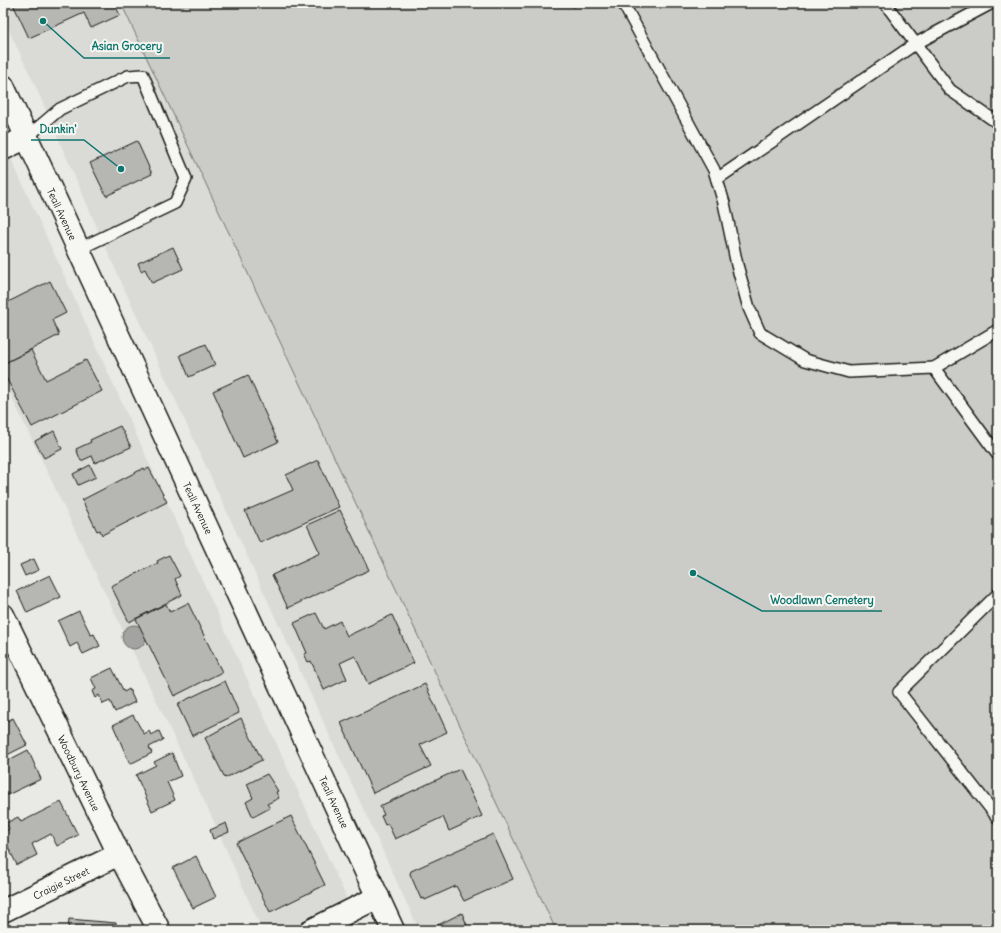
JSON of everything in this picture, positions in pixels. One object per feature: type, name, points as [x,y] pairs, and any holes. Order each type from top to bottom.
[{"type":"street","name":"Teall Avenue","points":[[3,86],[393,930]]},
{"type":"street","points":[[3,149],[27,137]]},
{"type":"street","name":"Woodbury Avenue","points":[[3,615],[119,854],[159,930]]},
{"type":"street","name":"Craigie Street","points":[[3,911],[119,854]]},
{"type":"street","points":[[312,930],[378,897]]},
{"type":"lane","points":[[623,3],[714,170],[724,203],[737,265],[749,308],[760,333],[805,360],[849,372],[934,368],[998,330]]},
{"type":"lane","points":[[885,3],[950,90],[998,123]]},
{"type":"lane","points":[[717,179],[915,44],[992,3]]},
{"type":"lane","points":[[27,137],[60,108],[128,76],[143,75],[186,179],[176,203],[79,249]]},
{"type":"lane","points":[[934,368],[998,455]]},
{"type":"lane","points":[[998,594],[898,692],[998,818]]},
{"type":"shaded area","points":[[3,3],[121,3],[556,930],[419,930],[113,264],[35,85],[3,18]]},
{"type":"shaded area","points":[[121,3],[998,3],[998,930],[556,930]]},
{"type":"shaded area","points":[[3,141],[361,930],[262,930],[210,813],[3,379]]},
{"type":"shaded area","points":[[134,625],[139,626],[145,632],[145,642],[139,648],[134,649],[129,648],[123,642],[122,637],[123,632],[129,626]]},
{"type":"building","points":[[114,3],[120,15],[91,28],[84,13],[29,38],[13,4]]},
{"type":"building","points":[[571,3],[582,3],[573,7]]},
{"type":"building","points":[[137,141],[152,174],[106,196],[90,163]]},
{"type":"building","points":[[173,247],[183,269],[152,283],[145,269],[141,271],[138,263]]},
{"type":"building","points":[[50,281],[66,313],[52,320],[59,335],[3,364],[3,292],[8,302]]},
{"type":"building","points":[[206,344],[215,365],[189,377],[180,355]]},
{"type":"building","points":[[31,350],[46,380],[86,360],[102,391],[32,427],[3,372],[3,364]]},
{"type":"building","points":[[248,375],[278,442],[243,458],[213,391]]},
{"type":"building","points":[[120,426],[131,447],[95,463],[92,456],[81,461],[76,449],[91,442],[90,440]]},
{"type":"building","points":[[54,431],[62,449],[44,458],[35,441]]},
{"type":"building","points":[[318,460],[339,507],[260,543],[245,511],[293,490],[286,475]]},
{"type":"building","points":[[90,465],[96,477],[78,485],[73,474]]},
{"type":"building","points":[[144,468],[145,470],[149,468],[167,502],[102,535],[100,530],[97,531],[82,500]]},
{"type":"building","points":[[340,510],[369,570],[288,608],[272,575],[320,553],[307,525]]},
{"type":"building","points":[[169,555],[180,576],[175,579],[182,595],[129,622],[111,586],[158,563],[157,561]]},
{"type":"building","points":[[34,559],[39,570],[25,576],[20,565]]},
{"type":"building","points":[[50,575],[61,597],[27,613],[17,591]]},
{"type":"building","points":[[188,603],[222,672],[174,696],[136,619],[166,604],[170,612]]},
{"type":"building","points":[[79,611],[91,635],[94,634],[100,646],[83,654],[77,643],[70,647],[58,621]]},
{"type":"building","points":[[316,613],[324,629],[340,621],[347,636],[392,615],[414,663],[368,684],[355,656],[340,663],[347,679],[324,690],[311,661],[308,662],[304,654],[307,653],[294,623]]},
{"type":"building","points":[[112,668],[124,692],[129,689],[135,702],[115,712],[110,701],[103,704],[99,695],[95,698],[92,691],[96,689],[91,678]]},
{"type":"building","points":[[225,681],[239,713],[192,736],[177,704]]},
{"type":"building","points":[[425,684],[447,732],[420,745],[431,766],[373,793],[341,723]]},
{"type":"building","points":[[133,715],[144,734],[149,731],[151,735],[159,731],[163,740],[149,747],[152,753],[130,764],[113,725]]},
{"type":"building","points":[[13,718],[27,745],[3,757],[3,723]]},
{"type":"building","points":[[241,718],[262,760],[225,778],[205,738]]},
{"type":"building","points":[[28,750],[41,779],[3,797],[3,763]]},
{"type":"building","points":[[172,753],[181,776],[167,782],[175,800],[152,811],[136,775],[156,765],[154,762]]},
{"type":"building","points":[[460,769],[482,816],[449,831],[443,817],[395,839],[388,824],[385,825],[381,816],[384,815],[380,806]]},
{"type":"building","points":[[267,774],[278,791],[276,792],[279,798],[267,804],[270,808],[253,817],[246,802],[253,798],[247,784]]},
{"type":"building","points":[[61,802],[78,835],[57,846],[51,834],[32,844],[37,855],[17,865],[3,837],[3,832],[9,829],[6,823],[18,817],[21,822]]},
{"type":"building","points":[[291,816],[325,885],[270,912],[236,843]]},
{"type":"building","points":[[226,823],[229,832],[213,839],[210,830]]},
{"type":"building","points":[[493,834],[513,879],[464,901],[456,886],[425,900],[424,898],[421,899],[410,874],[411,871]]},
{"type":"building","points":[[196,856],[216,897],[193,908],[173,868]]},
{"type":"building","points":[[462,913],[469,930],[438,930],[436,926]]},
{"type":"building","points":[[69,919],[116,923],[116,930],[68,930]]},
{"type":"place","name":"Asian Grocery","points":[[43,21]]},
{"type":"place","name":"Dunkin'","points":[[121,169]]},
{"type":"place","name":"Woodlawn Cemetery","points":[[693,573]]}]
